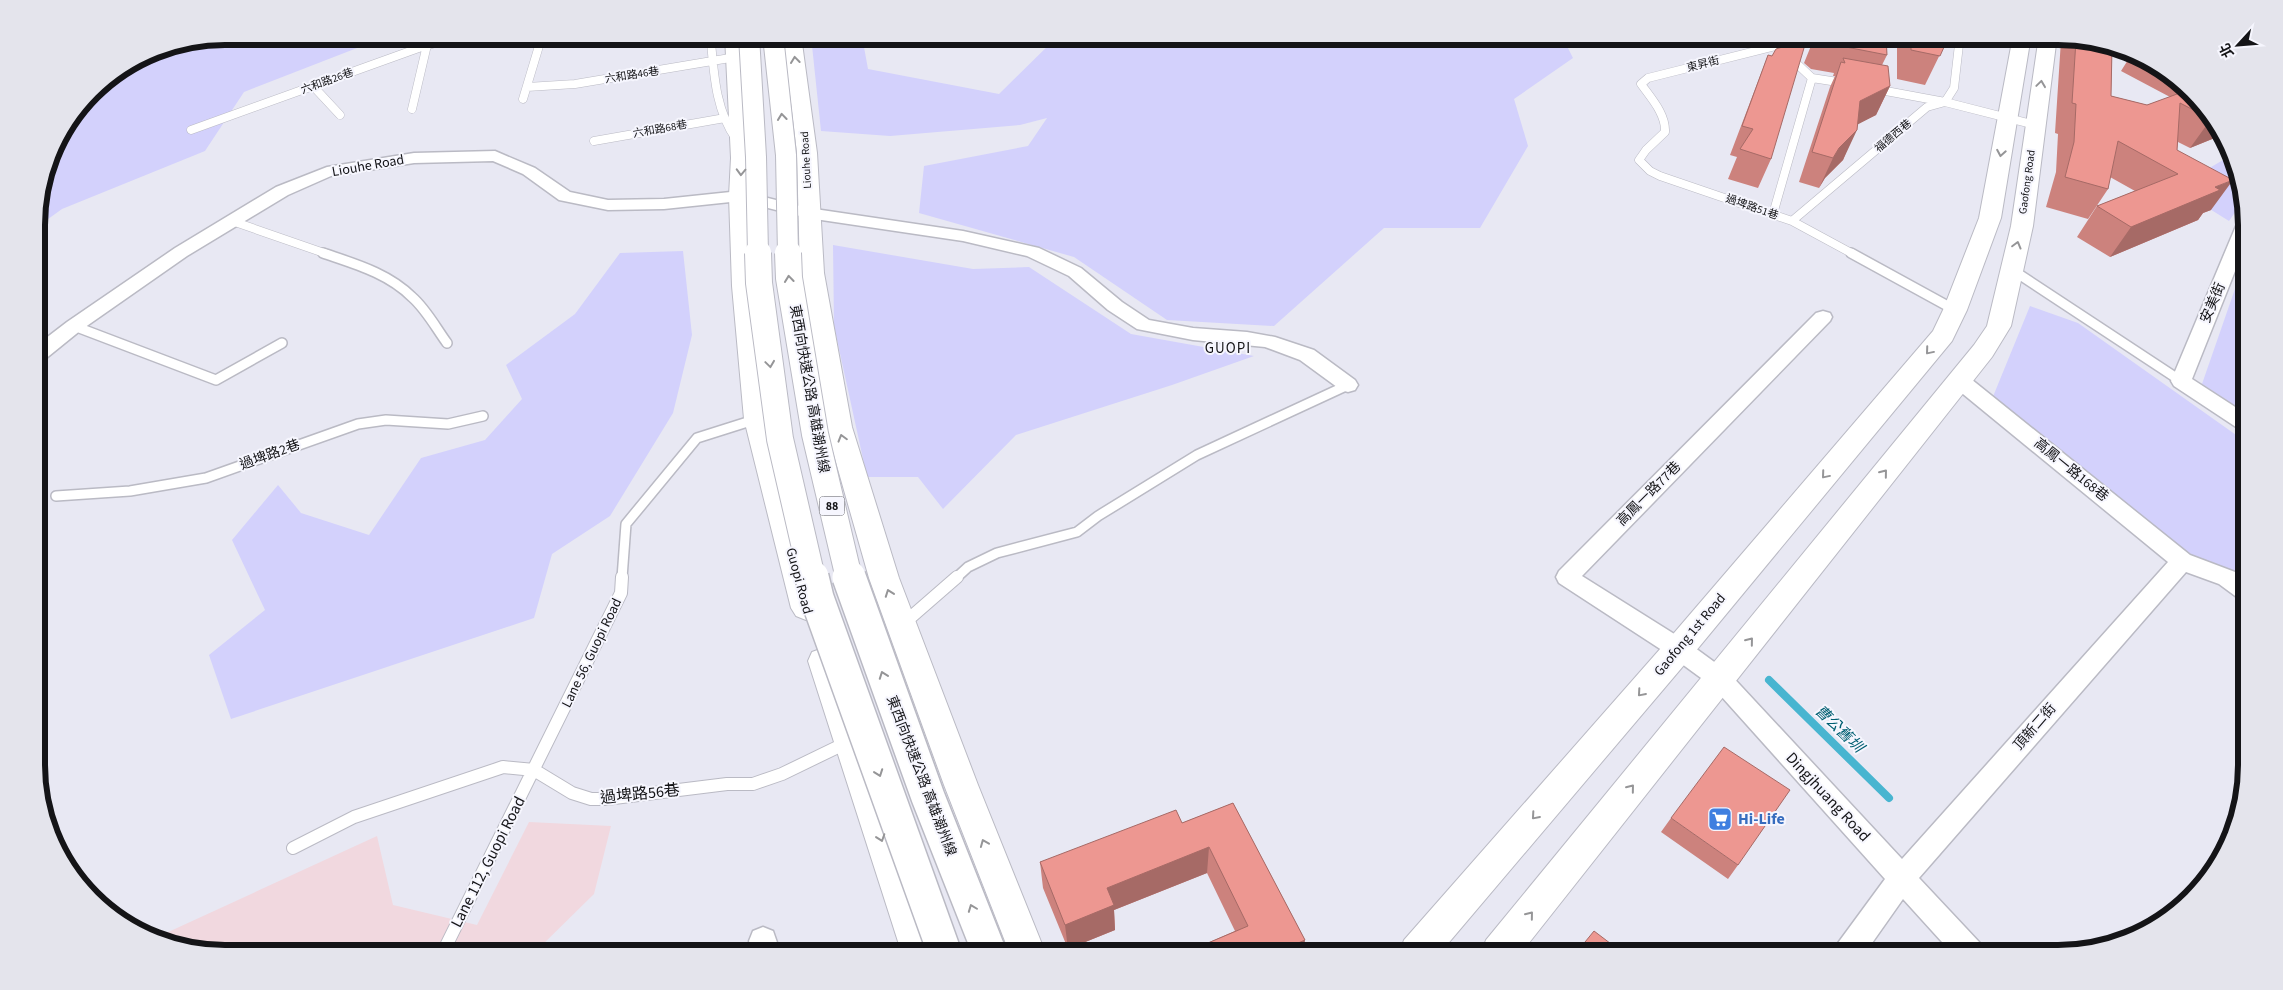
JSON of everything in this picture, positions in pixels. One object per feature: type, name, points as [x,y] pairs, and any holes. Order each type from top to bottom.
[{"type":"main road","name":"東西向快速公路 高雄潮州線","points":[[774,45],[786,155],[789,278],[815,434],[851,588],[928,797],[986,945]]},
{"type":"main road","name":"Liouhe Road","points":[[793,45],[807,153],[808,213]]},
{"type":"main road","points":[[1955,310],[1990,218],[2020,45]]},
{"type":"main road","name":"Gaofong Road","points":[[1959,380],[1983,351],[1998,326],[2022,226],[2047,45]]},
{"type":"main road","points":[[740,196],[743,47]]},
{"type":"main road","points":[[743,47],[756,157],[759,283],[780,439],[817,598],[942,945]]},
{"type":"main road","name":"Guopi Road","points":[[740,196],[744,286],[757,419],[803,601],[917,945]]},
{"type":"main road","points":[[808,213],[812,273],[839,427],[884,578],[961,785],[1024,945]]},
{"type":"main road","name":"Gaofong 1st Road","points":[[1425,945],[1679,649],[1943,335],[1955,310]]},
{"type":"main road","points":[[1506,945],[1959,380]]},
{"type":"street","name":"Liouhe Road","points":[[45,349],[74,326],[181,252],[282,191],[327,172],[414,158],[495,156],[529,171],[566,196],[608,205],[664,204],[740,196],[808,213]]},
{"type":"street","points":[[808,213],[963,236],[1033,252],[1075,272],[1115,306],[1144,325],[1192,334],[1268,341],[1308,355],[1348,385]]},
{"type":"street","name":"安美街","points":[[2181,381],[2238,243]]},
{"type":"street","name":"高鳳一路77巷","points":[[1679,649],[1567,577],[1823,317]]},
{"type":"street","name":"高鳳一路168巷","points":[[1959,380],[2182,560]]},
{"type":"street","points":[[2181,381],[2238,419]]},
{"type":"street","points":[[2182,560],[2227,578],[2238,586]]},
{"type":"street","name":"頂新二街","points":[[1854,945],[1902,878],[2182,560]]},
{"type":"street","name":"Dingjhuang Road","points":[[1679,649],[1720,680],[1963,945]]},
{"type":"lane","name":"六和路26巷","points":[[191,130],[427,45]]},
{"type":"lane","points":[[412,109],[427,45]]},
{"type":"lane","points":[[523,99],[539,45]]},
{"type":"lane","points":[[711,45],[725,118],[732,134],[740,143]]},
{"type":"lane","name":"東昇街","points":[[1648,78],[1782,45]]},
{"type":"lane","points":[[1945,102],[1954,88],[1959,45]]},
{"type":"lane","points":[[1778,46],[1812,78],[1848,84]]},
{"type":"lane","name":"六和路46巷","points":[[527,87],[575,84],[713,61],[743,47]]},
{"type":"lane","name":"過埤路51巷","points":[[1648,78],[1641,84],[1666,118],[1663,136],[1643,153],[1640,160],[1643,166],[1660,176],[1792,221],[1955,310]]},
{"type":"lane","points":[[1773,214],[1812,78]]},
{"type":"lane","points":[[313,86],[340,116]]},
{"type":"lane","points":[[1866,87],[1945,102],[2035,125]]},
{"type":"lane","name":"福德西巷","points":[[1792,221],[1927,107],[1945,102]]},
{"type":"lane","name":"六和路68巷","points":[[594,140],[725,118]]},
{"type":"lane","points":[[232,221],[375,271],[399,285],[414,298],[447,343]]},
{"type":"lane","points":[[2011,268],[2181,381]]},
{"type":"lane","points":[[74,326],[216,380],[282,343]]},
{"type":"lane","points":[[901,625],[968,567],[997,553],[1077,532],[1098,516],[1197,455],[1348,385]]},
{"type":"lane","name":"過埤路2巷","points":[[56,496],[130,491],[206,478],[358,424],[386,420],[448,424],[483,416]]},
{"type":"lane","name":"Lane 56, Guopi Road","points":[[534,770],[621,593],[626,524],[697,438],[757,419]]},
{"type":"lane","name":"過埤路56巷","points":[[293,848],[354,817],[503,767],[534,770],[572,793],[591,799],[606,799],[727,784],[752,784],[782,774],[850,741]]},
{"type":"lane","name":"Lane 112, Guopi Road","points":[[446,945],[534,770]]},
{"type":"shaded area","points":[[213,45],[365,45],[244,92],[205,151],[62,209],[45,221],[51,178],[69,135],[82,115],[106,90],[135,69],[178,51]]},
{"type":"shaded area","points":[[812,45],[864,45],[868,69],[999,94],[1049,45],[1566,45],[1573,58],[1514,99],[1528,146],[1480,228],[1384,228],[1274,326],[1167,320],[1074,257],[919,213],[924,166],[1028,146],[1047,118],[1020,125],[890,136],[821,131]]},
{"type":"shaded area","points":[[2225,159],[2235,190],[2237,209],[2229,221],[2176,188]]},
{"type":"shaded area","points":[[833,245],[973,269],[1029,267],[1131,334],[1254,356],[1172,385],[1016,435],[943,509],[918,477],[867,477],[834,326]]},
{"type":"shaded area","points":[[683,251],[692,335],[673,413],[610,516],[552,554],[534,618],[231,719],[209,655],[265,610],[232,540],[278,485],[301,513],[369,535],[421,458],[485,440],[522,399],[506,365],[575,314],[620,253]]},
{"type":"shaded area","points":[[2238,280],[2238,408],[2202,384]]},
{"type":"shaded area","points":[[2030,306],[2078,323],[2238,436],[2238,577],[2229,570],[2185,554],[1992,399]]},
{"type":"shaded area","points":[[529,822],[611,826],[594,894],[542,945],[213,945],[190,942],[164,934],[377,836],[393,905],[477,925]]},
{"type":"building","points":[[1789,45],[1804,48],[1771,159],[1740,149],[1753,129],[1742,126],[1768,55],[1772,56],[1776,49]]},
{"type":"building","points":[[1847,45],[1886,45],[1887,55],[1846,47]]},
{"type":"building","points":[[1911,45],[1945,45],[1940,56],[1911,50]]},
{"type":"building","points":[[2076,46],[2093,48],[2112,53],[2111,96],[2147,105],[2180,93],[2199,113],[2180,103],[2177,150],[2233,180],[2215,187],[2220,190],[2131,227],[2097,206],[2178,174],[2118,141],[2108,189],[2065,177],[2074,142],[2076,104],[2072,103]]},
{"type":"building","points":[[1843,58],[1888,66],[1890,86],[1860,101],[1857,130],[1839,148],[1833,158],[1812,152],[1841,62],[1845,63]]},
{"type":"building","name":"Hi-Life","points":[[1724,747],[1790,790],[1738,865],[1671,818]]},
{"type":"building","points":[[1233,803],[1305,940],[1294,945],[1203,945],[1248,926],[1209,847],[1107,888],[1114,905],[1065,925],[1040,862],[1176,810],[1182,823]]},
{"type":"building","points":[[1594,931],[1612,945],[1583,945]]},
{"type":"waterway","name":"曹公舊圳","points":[[1769,680],[1889,798]]},
{"type":"place","name":"Hi-Life","points":[[1720,819]]},
{"type":"district","name":"GUOPI","points":[[1228,348]]}]
